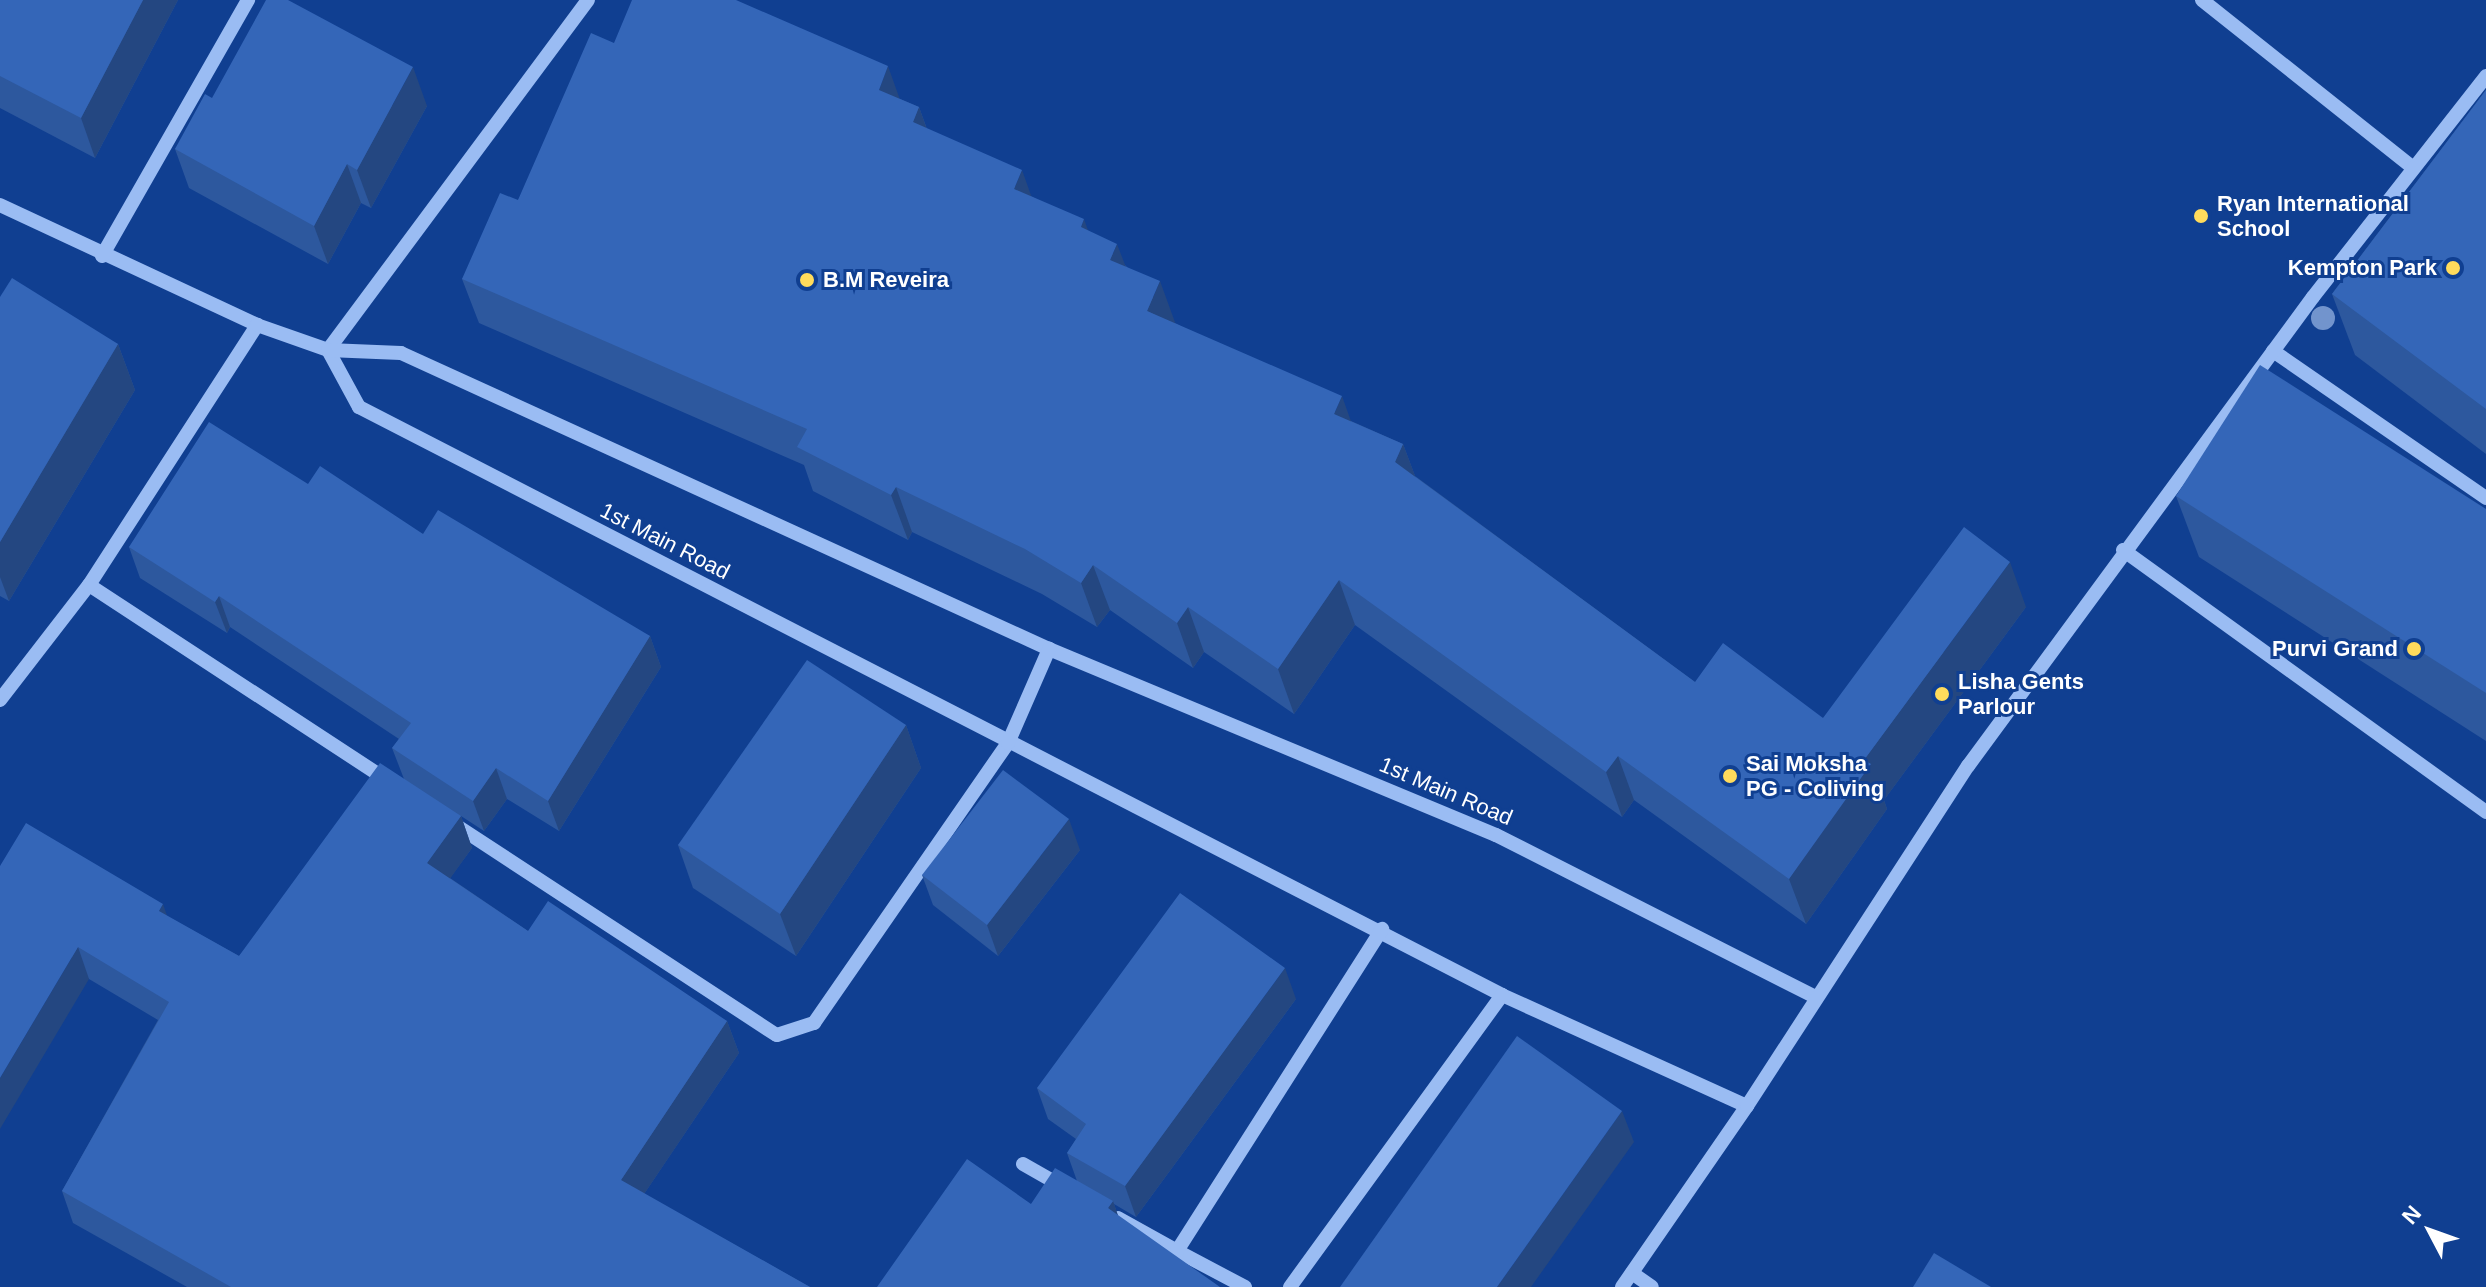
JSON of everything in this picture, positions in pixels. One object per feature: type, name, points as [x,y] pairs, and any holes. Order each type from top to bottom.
[{"type":"street","points":[[102,256],[248,0]]},
{"type":"street","points":[[328,350],[588,0]]},
{"type":"street","points":[[2202,0],[2412,167]]},
{"type":"street","points":[[1622,1287],[1747,1106],[1814,996],[1968,766],[2123,550],[2412,167],[2486,76]]},
{"type":"street","name":"1st Main Road","points":[[0,205],[102,256],[257,325],[328,350],[401,353],[1049,649],[1496,835],[1814,996]]},
{"type":"street","points":[[0,700],[89,585],[257,325]]},
{"type":"street","name":"1st Main Road","points":[[328,350],[359,407],[1008,743],[1382,929],[1502,995],[1747,1106]]},
{"type":"street","points":[[2273,351],[2486,498]]},
{"type":"street","points":[[2123,550],[2486,812]]},
{"type":"street","points":[[89,585],[406,793]]},
{"type":"street","points":[[433,810],[777,1035],[814,1023],[1008,743],[1049,649]]},
{"type":"street","points":[[1177,1251],[1382,929]]},
{"type":"street","points":[[1290,1287],[1502,995]]},
{"type":"street","points":[[1023,1164],[1074,1193]]},
{"type":"street","points":[[1100,1208],[1245,1287]]},
{"type":"street","points":[[1632,1273],[1652,1287]]},
{"type":"building","points":[[0,0],[143,0],[81,118],[0,76]]},
{"type":"building","points":[[266,0],[288,0],[413,67],[357,170],[347,164],[314,226],[175,149],[205,94],[212,98]]},
{"type":"building","points":[[632,0],[736,0],[888,66],[879,90],[919,107],[913,122],[1022,170],[1014,189],[1084,219],[1081,227],[1117,244],[1110,260],[1160,281],[1147,311],[1342,396],[1334,414],[1403,444],[1395,462],[1695,682],[1723,643],[1823,718],[1964,527],[2010,562],[1864,760],[1871,764],[1789,879],[1618,756],[1606,772],[1339,580],[1278,669],[1188,607],[1177,623],[1093,565],[1081,583],[1025,549],[896,487],[891,495],[797,447],[807,429],[462,279],[500,193],[518,200],[591,33],[614,43]]},
{"type":"building","points":[[2486,90],[2486,409],[2332,294]]},
{"type":"building","points":[[12,278],[118,344],[0,542],[0,297]]},
{"type":"building","name":"Purvi Grand","points":[[2260,365],[2486,509],[2486,693],[2176,496]]},
{"type":"building","points":[[209,422],[308,484],[320,466],[423,534],[438,510],[650,636],[548,801],[496,768],[473,801],[392,748],[411,723],[219,596],[215,602],[129,547]]},
{"type":"building","points":[[807,660],[906,725],[780,914],[678,845]]},
{"type":"building","points":[[380,763],[461,816],[427,863],[528,931],[548,901],[727,1021],[621,1180],[810,1287],[231,1287],[62,1191],[169,1002],[78,947],[0,1078],[0,866],[26,823],[163,904],[159,911],[239,956]]},
{"type":"building","points":[[1003,770],[1069,819],[987,925],[922,875]]},
{"type":"building","points":[[1180,893],[1285,968],[1125,1186],[1067,1153],[1086,1124],[1037,1088]]},
{"type":"building","points":[[1517,1036],[1622,1111],[1497,1287],[1340,1287]]},
{"type":"building","points":[[967,1159],[1031,1204],[1055,1168],[1113,1201],[1108,1208],[1220,1287],[877,1287]]},
{"type":"building","points":[[1934,1253],[1991,1287],[1913,1287]]},
{"type":"place","name":"Ryan International School","points":[[2201,216]]},
{"type":"place","name":"Kempton Park","points":[[2453,268]]},
{"type":"place","name":"B.M Reveira","points":[[807,280]]},
{"type":"place","name":"Purvi Grand","points":[[2414,649]]},
{"type":"place","name":"Lisha Gents Parlour","points":[[1942,694]]},
{"type":"place","name":"Sai Moksha PG - Coliving","points":[[1730,776]]}]
